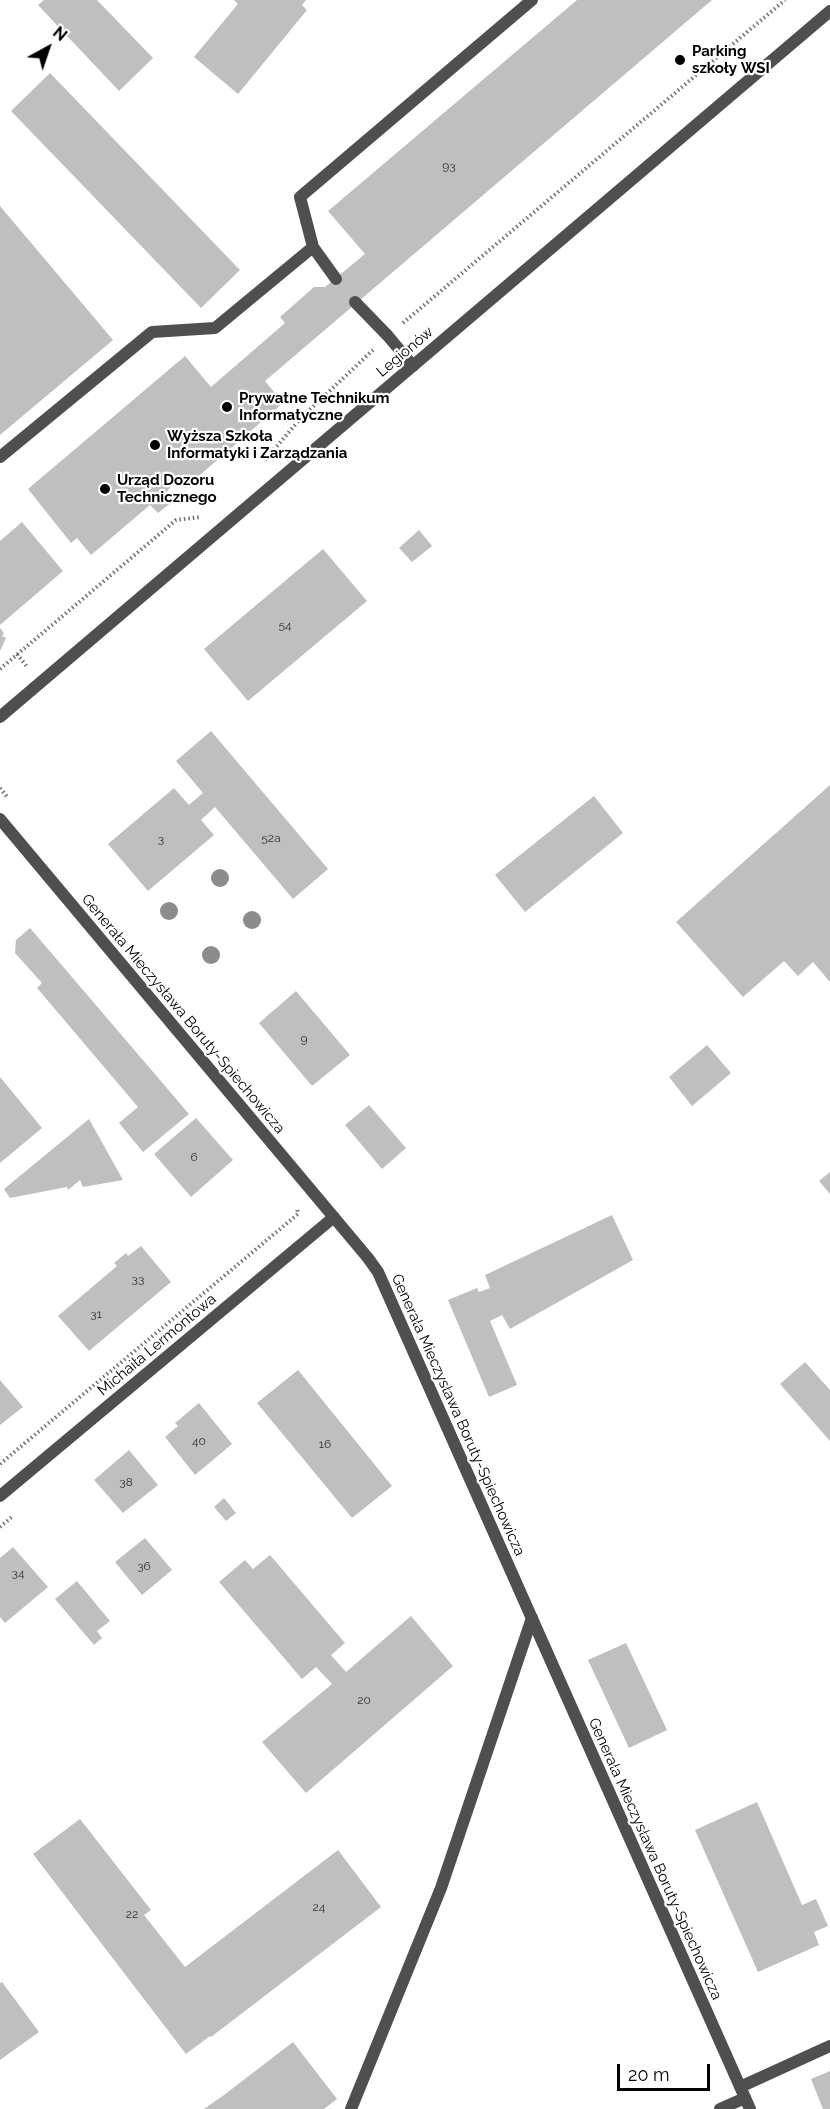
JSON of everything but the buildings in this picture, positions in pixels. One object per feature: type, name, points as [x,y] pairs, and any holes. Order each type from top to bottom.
[{"type":"street","points":[[336,279],[313,247],[300,197],[532,0]]},
{"type":"street","name":"Legionów","points":[[0,717],[830,11]]},
{"type":"street","points":[[0,457],[152,332],[215,328],[313,247]]},
{"type":"street","points":[[355,302],[413,366]]},
{"type":"street","name":"Generała Mieczysława Boruty-Spiechowicza","points":[[0,819],[378,1272],[745,2098]]},
{"type":"street","name":"Michaiła Lermontowa","points":[[0,1497],[334,1217]]},
{"type":"street","points":[[351,2109],[441,1888],[532,1618]]},
{"type":"street","points":[[720,2109],[745,2098],[830,2046]]},
{"type":"path","points":[[0,1464],[298,1214],[297,1202]]},
{"type":"path","points":[[0,1527],[18,1512]]},
{"type":"place","name":"Parking szkoły WSI","points":[[680,60]]},
{"type":"place","name":"Prywatne Technikum Informatyczne","points":[[227,407]]},
{"type":"place","name":"Wyższa Szkoła Informatyki i Zarządzania","points":[[155,445]]},
{"type":"place","name":"Urząd Dozoru Technicznego","points":[[105,489]]}]
